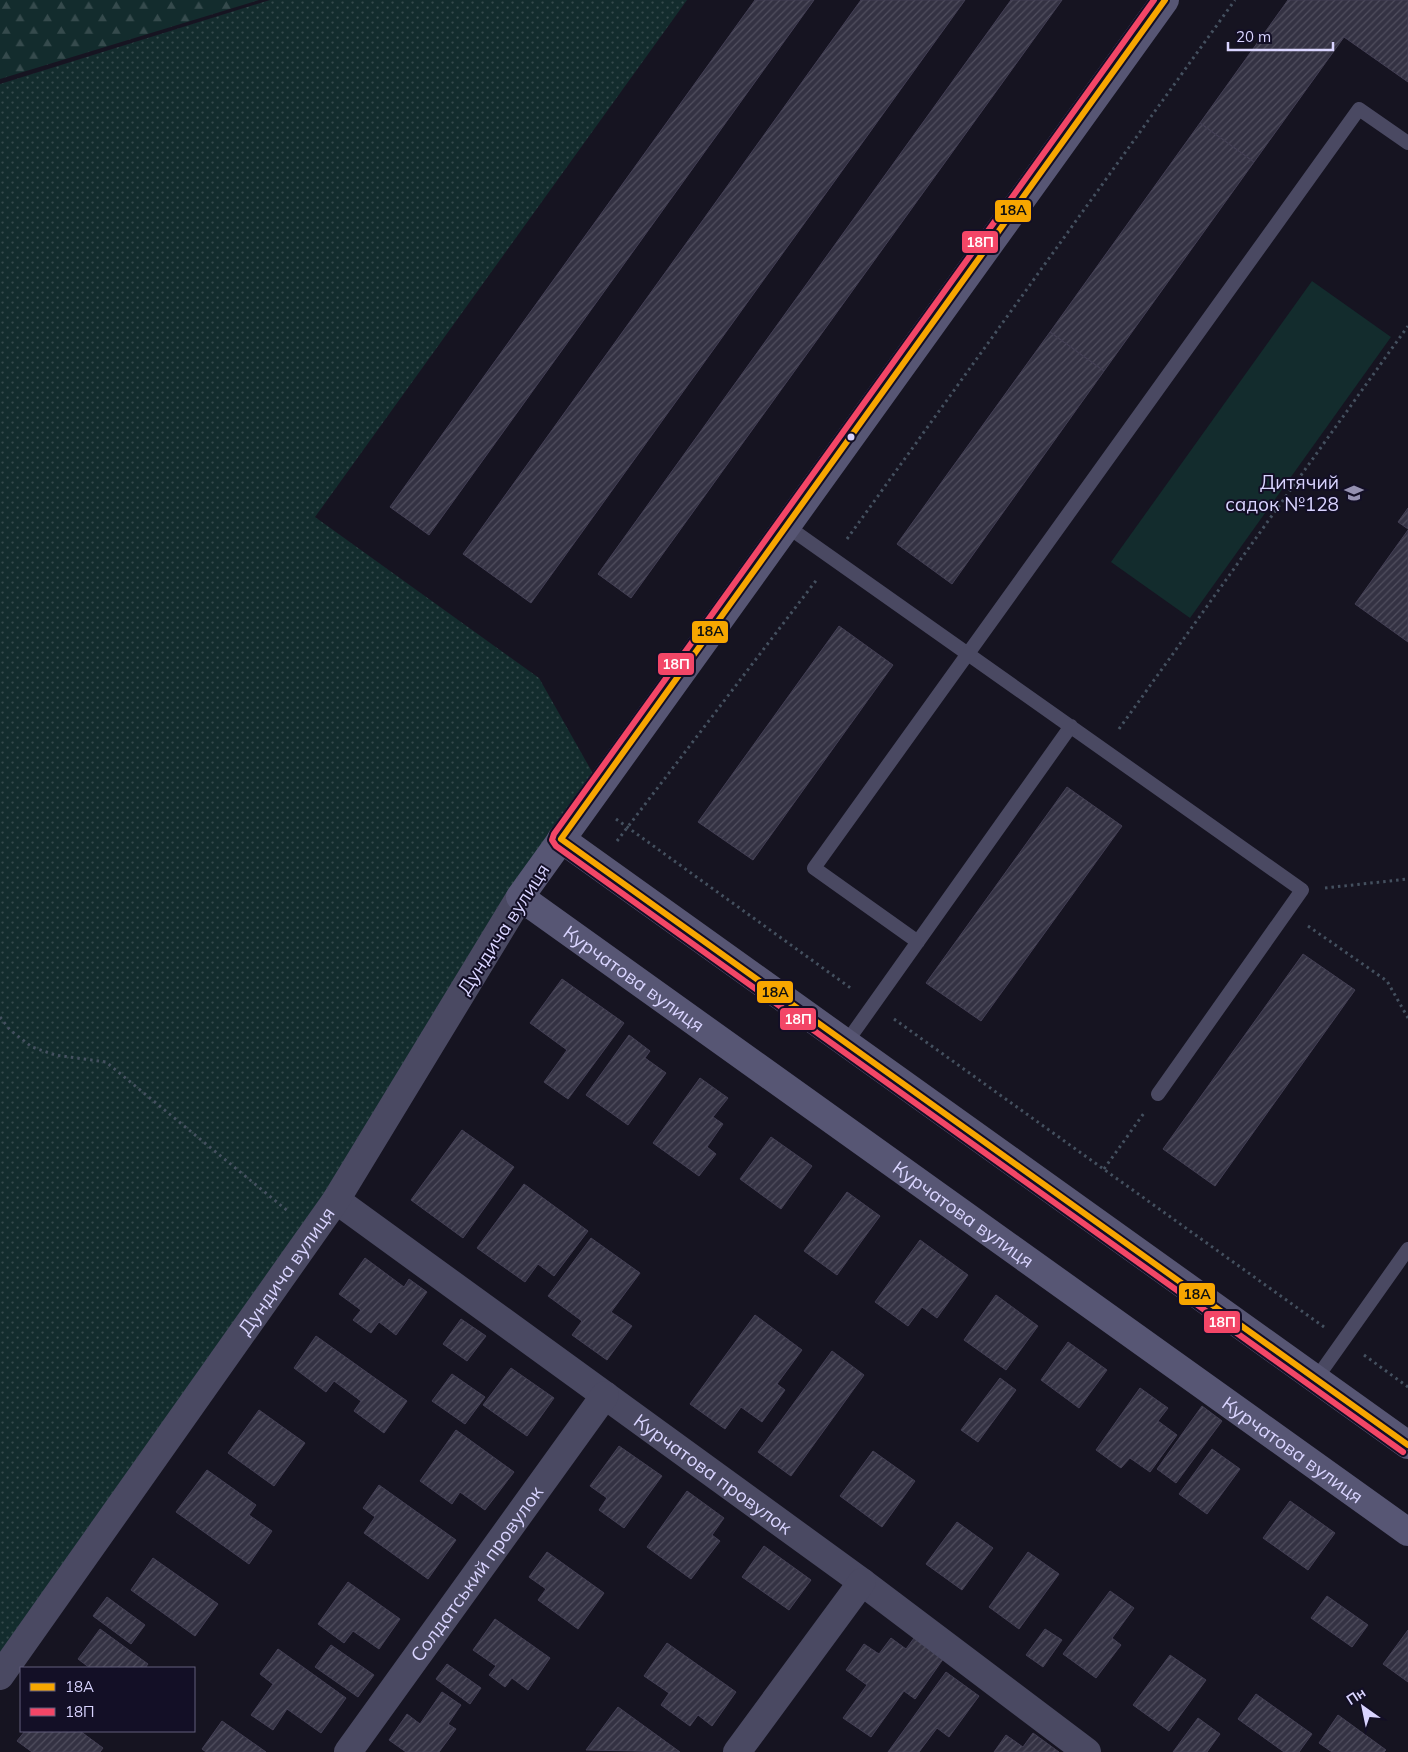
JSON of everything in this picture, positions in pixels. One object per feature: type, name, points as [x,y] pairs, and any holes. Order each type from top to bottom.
[{"type":"street","name":"Дундича вулиця","points":[[0,1676],[336,1200],[520,897],[788,527],[1165,0]]},
{"type":"street","points":[[561,839],[1408,1444]]},
{"type":"street","name":"Курчатова вулиця","points":[[520,897],[1408,1532]]},
{"type":"street","name":"Курчатова провулок","points":[[336,1200],[862,1582],[1087,1752]]},
{"type":"street","name":"Солдатський провулок","points":[[348,1752],[605,1395]]},
{"type":"street","points":[[737,1752],[862,1582]]},
{"type":"lane","points":[[918,942],[814,868],[1359,108],[1408,143]]},
{"type":"lane","points":[[788,527],[1302,890],[1158,1094]]},
{"type":"lane","points":[[846,1043],[1071,726]]},
{"type":"lane","points":[[1316,1379],[1408,1249]]},
{"type":"path","points":[[613,846],[833,559],[1235,0]]},
{"type":"path","points":[[1104,750],[1408,326]]},
{"type":"path","points":[[627,827],[1408,1387]]},
{"type":"path","points":[[1302,890],[1408,879]]},
{"type":"path","points":[[1287,911],[1387,981],[1408,1018]]},
{"type":"path","points":[[0,1017],[10,1030],[32,1046],[55,1055],[106,1062],[314,1232]]},
{"type":"path","points":[[1104,1170],[1158,1094]]},
{"type":"green space","points":[[0,0],[259,0],[0,79]]},
{"type":"green space","points":[[270,0],[687,0],[315,517],[539,678],[600,786],[336,1200],[0,1677],[0,84]]},
{"type":"green space","points":[[1312,281],[1391,337],[1190,618],[1111,562]]},
{"type":"building","points":[[755,0],[814,0],[429,535],[390,507]]},
{"type":"building","points":[[861,0],[965,0],[531,603],[463,554]]},
{"type":"building","points":[[1011,0],[1062,0],[631,598],[598,574]]},
{"type":"building","points":[[1288,0],[1408,0],[1408,82],[1344,37],[1254,162],[1200,123]]},
{"type":"building","points":[[1200,123],[1254,162],[1104,371],[1050,332]]},
{"type":"building","points":[[1050,332],[1104,371],[952,584],[897,544]]},
{"type":"building","points":[[1408,508],[1408,529],[1398,522]]},
{"type":"building","points":[[1408,530],[1408,642],[1355,604]]},
{"type":"building","points":[[839,626],[893,665],[753,860],[698,822]]},
{"type":"building","points":[[1067,787],[1122,826],[981,1021],[926,983]]},
{"type":"building","points":[[1303,954],[1355,990],[1215,1186],[1163,1149]]},
{"type":"building","points":[[562,979],[624,1023],[568,1099],[544,1082],[567,1050],[530,1023]]},
{"type":"building","points":[[629,1035],[650,1051],[645,1058],[666,1073],[628,1125],[586,1095]]},
{"type":"building","points":[[700,1078],[728,1098],[713,1117],[723,1124],[707,1147],[716,1154],[699,1176],[653,1143]]},
{"type":"building","points":[[462,1130],[514,1167],[463,1238],[411,1200]]},
{"type":"building","points":[[771,1137],[812,1166],[781,1209],[740,1179]]},
{"type":"building","points":[[524,1184],[588,1231],[554,1276],[538,1264],[525,1282],[477,1248]]},
{"type":"building","points":[[847,1192],[880,1216],[837,1275],[804,1251]]},
{"type":"building","points":[[591,1238],[640,1273],[611,1312],[632,1326],[607,1360],[572,1335],[582,1321],[548,1296]]},
{"type":"building","points":[[920,1240],[968,1275],[937,1318],[922,1307],[908,1326],[875,1302]]},
{"type":"building","points":[[365,1258],[404,1287],[409,1279],[427,1292],[396,1335],[379,1322],[371,1333],[353,1320],[361,1310],[339,1294]]},
{"type":"building","points":[[996,1295],[1038,1326],[1006,1370],[964,1340]]},
{"type":"building","points":[[755,1315],[802,1350],[777,1384],[785,1390],[762,1422],[741,1407],[725,1429],[690,1404]]},
{"type":"building","points":[[461,1319],[486,1336],[467,1361],[443,1344]]},
{"type":"building","points":[[316,1336],[407,1401],[384,1433],[354,1411],[361,1401],[334,1381],[326,1392],[294,1368]]},
{"type":"building","points":[[1068,1342],[1107,1370],[1079,1408],[1041,1380]]},
{"type":"building","points":[[832,1351],[864,1375],[791,1476],[758,1452]]},
{"type":"building","points":[[511,1368],[554,1398],[527,1436],[483,1405]]},
{"type":"building","points":[[452,1374],[485,1397],[465,1424],[432,1401]]},
{"type":"building","points":[[1000,1378],[1016,1390],[978,1442],[961,1430]]},
{"type":"building","points":[[1140,1388],[1168,1408],[1158,1421],[1177,1435],[1150,1472],[1130,1458],[1121,1468],[1096,1450]]},
{"type":"building","points":[[1202,1406],[1222,1421],[1176,1483],[1157,1469]]},
{"type":"building","points":[[259,1410],[305,1443],[274,1486],[228,1453]]},
{"type":"building","points":[[456,1430],[514,1472],[485,1510],[460,1492],[452,1504],[420,1481]]},
{"type":"building","points":[[619,1446],[662,1476],[624,1528],[599,1510],[607,1498],[590,1486]]},
{"type":"building","points":[[1212,1449],[1240,1469],[1207,1514],[1179,1494]]},
{"type":"building","points":[[873,1451],[915,1481],[882,1527],[840,1496]]},
{"type":"building","points":[[207,1470],[256,1505],[249,1515],[272,1531],[249,1564],[176,1512]]},
{"type":"building","points":[[379,1485],[456,1540],[428,1579],[364,1533],[375,1517],[363,1508]]},
{"type":"building","points":[[687,1491],[724,1518],[712,1535],[720,1541],[691,1579],[647,1547]]},
{"type":"building","points":[[1290,1501],[1335,1533],[1308,1570],[1263,1538]]},
{"type":"building","points":[[957,1522],[993,1548],[962,1590],[926,1564]]},
{"type":"building","points":[[764,1546],[811,1580],[789,1610],[742,1577]]},
{"type":"building","points":[[547,1552],[604,1593],[578,1629],[538,1600],[546,1589],[529,1577]]},
{"type":"building","points":[[1028,1552],[1059,1574],[1019,1629],[989,1607]]},
{"type":"building","points":[[153,1558],[218,1604],[195,1636],[131,1590]]},
{"type":"building","points":[[348,1582],[400,1619],[379,1649],[353,1631],[344,1643],[318,1624]]},
{"type":"building","points":[[1110,1591],[1134,1608],[1112,1638],[1121,1645],[1096,1678],[1063,1654]]},
{"type":"building","points":[[1327,1596],[1368,1625],[1352,1647],[1311,1618]]},
{"type":"building","points":[[107,1597],[145,1625],[131,1644],[93,1616]]},
{"type":"building","points":[[495,1619],[550,1658],[528,1690],[512,1678],[505,1687],[489,1675],[496,1666],[473,1650]]},
{"type":"building","points":[[100,1629],[148,1664],[146,1667],[89,1667],[78,1659]]},
{"type":"building","points":[[1045,1629],[1062,1640],[1043,1667],[1026,1655]]},
{"type":"building","points":[[1408,1630],[1408,1682],[1383,1664]]},
{"type":"building","points":[[917,1634],[946,1655],[915,1699],[904,1691],[871,1737],[843,1718],[867,1685],[846,1670],[864,1644],[879,1654],[891,1638],[906,1649]]},
{"type":"building","points":[[667,1643],[736,1692],[712,1726],[698,1715],[690,1726],[661,1705],[669,1693],[644,1676]]},
{"type":"building","points":[[331,1645],[374,1675],[358,1697],[315,1667]]},
{"type":"building","points":[[278,1649],[346,1698],[321,1733],[287,1709],[273,1730],[251,1715],[273,1684],[260,1674]]},
{"type":"building","points":[[1170,1655],[1206,1680],[1169,1731],[1133,1705]]},
{"type":"building","points":[[447,1664],[481,1688],[470,1704],[436,1679]]},
{"type":"building","points":[[946,1672],[979,1696],[949,1737],[937,1728],[919,1752],[888,1752]]},
{"type":"building","points":[[442,1692],[461,1705],[448,1724],[456,1729],[439,1752],[406,1752],[389,1740],[407,1714],[420,1724]]},
{"type":"building","points":[[1256,1694],[1312,1734],[1299,1752],[1284,1752],[1238,1719]]},
{"type":"building","points":[[618,1707],[680,1752],[586,1750]]},
{"type":"building","points":[[1338,1715],[1386,1750],[1384,1752],[1332,1752],[1319,1743]]},
{"type":"building","points":[[1198,1718],[1220,1734],[1207,1752],[1173,1752]]},
{"type":"building","points":[[222,1721],[266,1752],[206,1752],[202,1749]]},
{"type":"building","points":[[24,1732],[81,1732],[103,1748],[100,1752],[32,1752],[17,1741]]},
{"type":"building","points":[[1033,1733],[1059,1752],[994,1752],[1006,1735],[1023,1747]]},
{"type":"transit line","name":"18П","points":[[1154,0],[554,834],[552,840],[556,846],[1403,1452]]},
{"type":"transit line","name":"18А","points":[[1165,0],[561,839],[1408,1445]]},
{"type":"place","name":"Дитячий садок №128","points":[[1354,493]]}]
